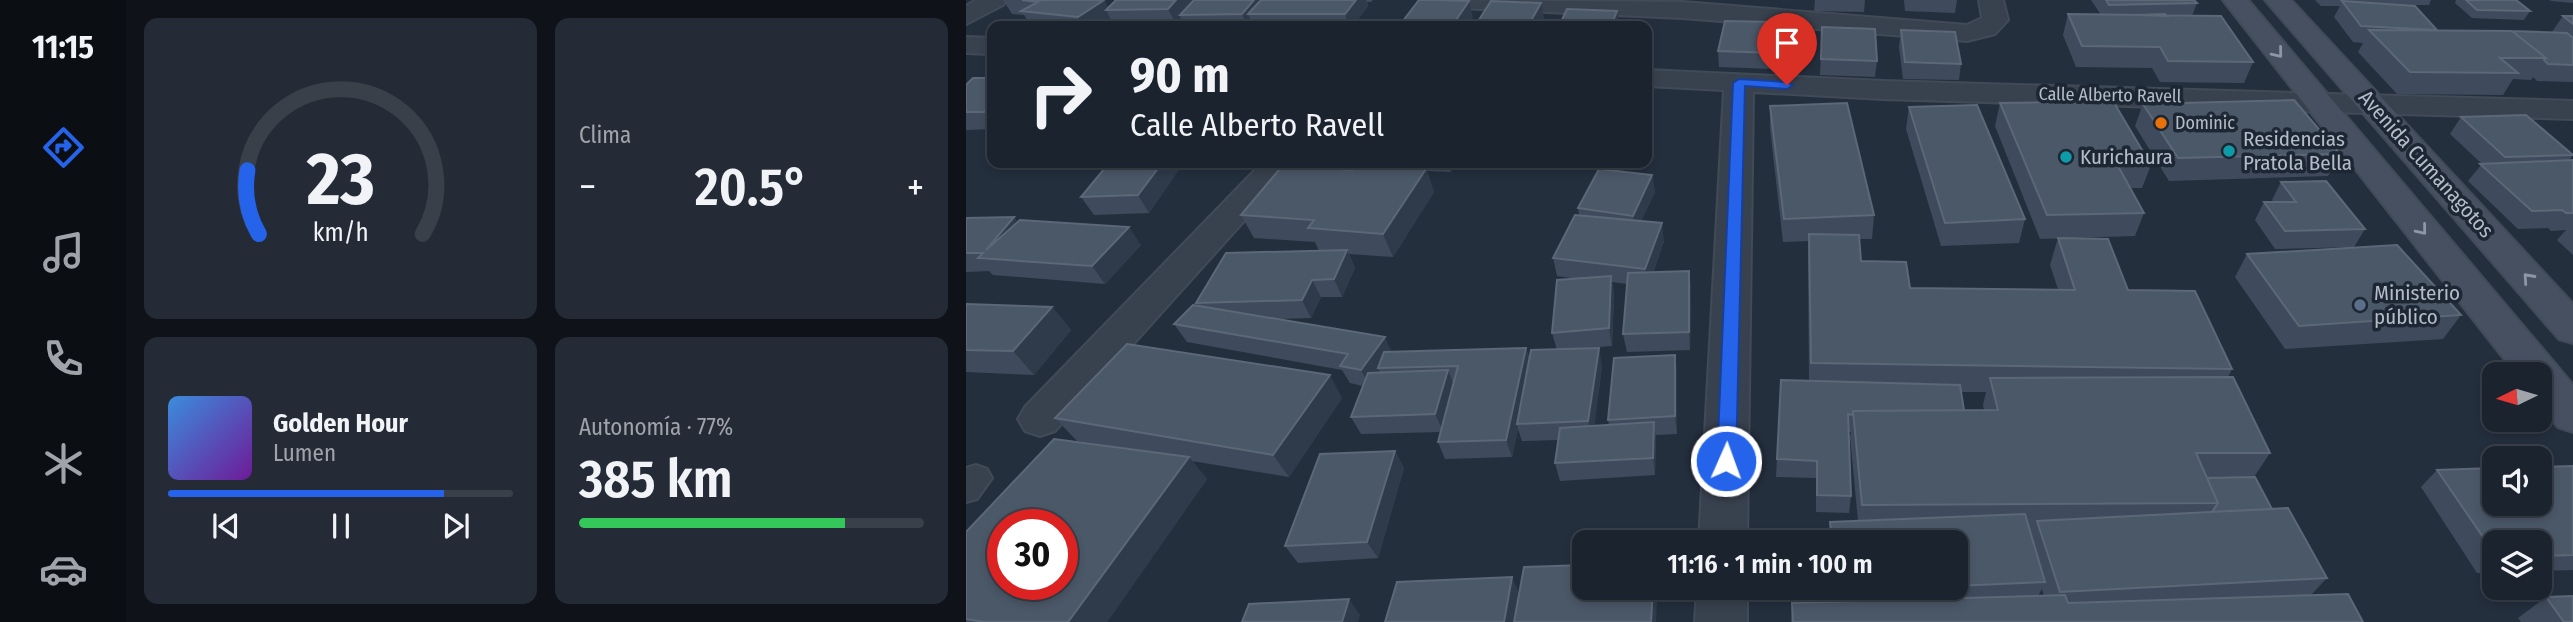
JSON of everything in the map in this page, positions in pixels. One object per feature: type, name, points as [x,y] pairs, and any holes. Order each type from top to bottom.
[{"type":"street","points":[[966,16],[994,0]]},
{"type":"street","points":[[1437,0],[1686,5],[1967,33],[1986,28],[1995,20],[1990,0]]},
{"type":"street","name":"Avenida Cumanagotos","points":[[2235,0],[2573,415]]},
{"type":"street","name":"Avenida Cumanagotos","points":[[2277,0],[2573,329]]},
{"type":"street","points":[[966,45],[987,46]]},
{"type":"street","name":"Calle Alberto Ravell","points":[[1652,78],[1883,90],[2573,110]]},
{"type":"street","points":[[1723,530],[1739,83]]},
{"type":"street","points":[[1040,419],[1275,168]]},
{"type":"street","points":[[1721,622],[1722,600]]},
{"type":"building","points":[[1022,0],[1104,0],[1078,17],[1021,11],[1038,2]]},
{"type":"building","points":[[1116,0],[1176,0],[1168,9],[1106,10]]},
{"type":"building","points":[[1194,0],[1254,0],[1242,14],[1180,15]]},
{"type":"building","points":[[1261,0],[1356,0],[1345,14],[1248,14]]},
{"type":"building","points":[[1419,0],[1469,1],[1455,21],[1403,21]]},
{"type":"building","points":[[2106,0],[2194,0],[2197,3],[2109,5]]},
{"type":"building","points":[[2466,0],[2516,0],[2530,11],[2477,10]]},
{"type":"building","points":[[1491,1],[1541,3],[1531,21],[1478,21]]},
{"type":"building","points":[[2342,1],[2415,6],[2437,30],[2361,26]]},
{"type":"building","points":[[1567,9],[1617,11],[1613,21],[1561,21]]},
{"type":"building","points":[[2068,14],[2221,16],[2253,62],[2168,61],[2160,47],[2082,46]]},
{"type":"building","points":[[2563,16],[2573,16],[2573,24]]},
{"type":"building","points":[[1725,21],[1776,22],[1773,53],[1718,51]]},
{"type":"building","points":[[1822,27],[1875,29],[1877,61],[1821,59]]},
{"type":"building","points":[[1901,30],[1955,32],[1961,64],[1905,62]]},
{"type":"building","points":[[2369,30],[2512,31],[2546,58],[2500,58],[2518,73],[2410,72]]},
{"type":"building","points":[[2512,31],[2567,33],[2573,38],[2573,65],[2548,64],[2544,60],[2546,58]]},
{"type":"building","points":[[973,78],[987,78],[987,109],[984,112],[966,112],[966,85]]},
{"type":"building","points":[[2294,100],[2340,154],[2178,158],[2143,104]]},
{"type":"building","name":"Kurichaura","points":[[2113,101],[2151,165],[2118,166],[2144,213],[2047,215],[2000,103]]},
{"type":"building","points":[[1847,103],[1874,215],[1784,219],[1770,106]]},
{"type":"building","points":[[1977,105],[2025,219],[1945,223],[1909,107]]},
{"type":"building","points":[[2526,115],[2573,155],[2505,157],[2461,117]]},
{"type":"building","points":[[2573,160],[2573,213],[2562,210],[2532,211],[2480,164]]},
{"type":"building","points":[[1105,168],[1158,168],[1138,195],[1081,197]]},
{"type":"building","points":[[1280,168],[1426,169],[1383,234],[1308,228],[1314,220],[1241,215]]},
{"type":"building","points":[[1599,169],[1652,175],[1633,216],[1578,208]]},
{"type":"building","points":[[2326,181],[2365,229],[2285,231],[2264,202],[2296,202],[2281,182]]},
{"type":"building","points":[[1575,215],[1662,223],[1645,269],[1553,258]]},
{"type":"building","points":[[1014,217],[986,250],[1020,220],[1129,227],[1092,266],[978,258],[983,253],[966,253],[966,218]]},
{"type":"building","points":[[1809,234],[1859,235],[1861,261],[1906,262],[1910,288],[2075,290],[2058,238],[2108,239],[2128,290],[2195,291],[2232,369],[1811,363]]},
{"type":"building","points":[[2397,245],[2461,315],[2299,326],[2247,254]]},
{"type":"building","points":[[1347,250],[1334,279],[1312,280],[1302,300],[1196,303],[1226,253]]},
{"type":"building","points":[[1689,271],[1689,332],[1623,334],[1628,273]]},
{"type":"building","points":[[1611,276],[1609,328],[1552,333],[1557,280]]},
{"type":"building","points":[[966,304],[1052,307],[1013,351],[966,350]]},
{"type":"building","points":[[1193,305],[1385,337],[1361,370],[1340,366],[1348,354],[1174,324]]},
{"type":"building","points":[[1127,344],[1330,375],[1273,455],[1055,418]]},
{"type":"building","points":[[1526,348],[1506,440],[1438,442],[1458,366],[1378,368],[1384,352]]},
{"type":"building","points":[[1599,348],[1588,421],[1517,424],[1531,350]]},
{"type":"building","points":[[1675,355],[1675,416],[1608,420],[1614,358]]},
{"type":"building","points":[[1448,370],[1435,414],[1351,417],[1368,373]]},
{"type":"building","points":[[2233,377],[2270,453],[2196,453],[2218,503],[1862,505],[1853,411],[1998,410],[1990,378]]},
{"type":"building","points":[[1781,380],[1960,385],[1964,410],[1853,411],[1853,415],[1848,414],[1851,496],[1817,495],[1817,461],[1777,459]]},
{"type":"building","points":[[1654,422],[1653,458],[1555,463],[1560,428]]},
{"type":"building","points":[[1054,439],[1189,457],[1068,622],[984,622],[966,619],[966,532],[987,510],[987,600],[1078,600],[1078,509],[988,509]]},
{"type":"building","points":[[1395,451],[1367,542],[1285,546],[1320,454]]},
{"type":"building","points":[[2573,466],[2573,555],[2552,556],[2552,530],[2482,530],[2482,536],[2437,470],[2482,468],[2482,516],[2552,516],[2552,467]]},
{"type":"building","points":[[2255,477],[2272,509],[2212,512],[2218,503],[2207,478]]},
{"type":"building","points":[[2288,508],[2327,578],[2060,592],[2037,521]]},
{"type":"building","points":[[2025,514],[2045,582],[1968,585],[1968,530],[1831,530],[1830,522]]},
{"type":"building","points":[[1572,565],[1572,600],[1652,600],[1651,622],[1514,622],[1524,567]]},
{"type":"building","points":[[1512,577],[1504,622],[1385,622],[1397,582]]},
{"type":"building","points":[[2348,594],[2363,622],[1793,622],[1792,603],[1968,600],[1968,598],[2065,595],[2068,603]]},
{"type":"building","points":[[2573,596],[2573,622],[2564,622],[2548,600],[2552,600],[2552,597]]},
{"type":"building","points":[[1349,599],[1342,622],[1242,622],[1249,604]]},
{"type":"place","name":"Dominic","points":[[2161,123]]},
{"type":"place","name":"Residencias Pratola Bella","points":[[2229,151]]},
{"type":"place","name":"Kurichaura","points":[[2066,157]]},
{"type":"place","name":"Ministerio público","points":[[2360,305]]},
{"type":"route","points":[[1726,461],[1739,83],[1787,85]]}]
